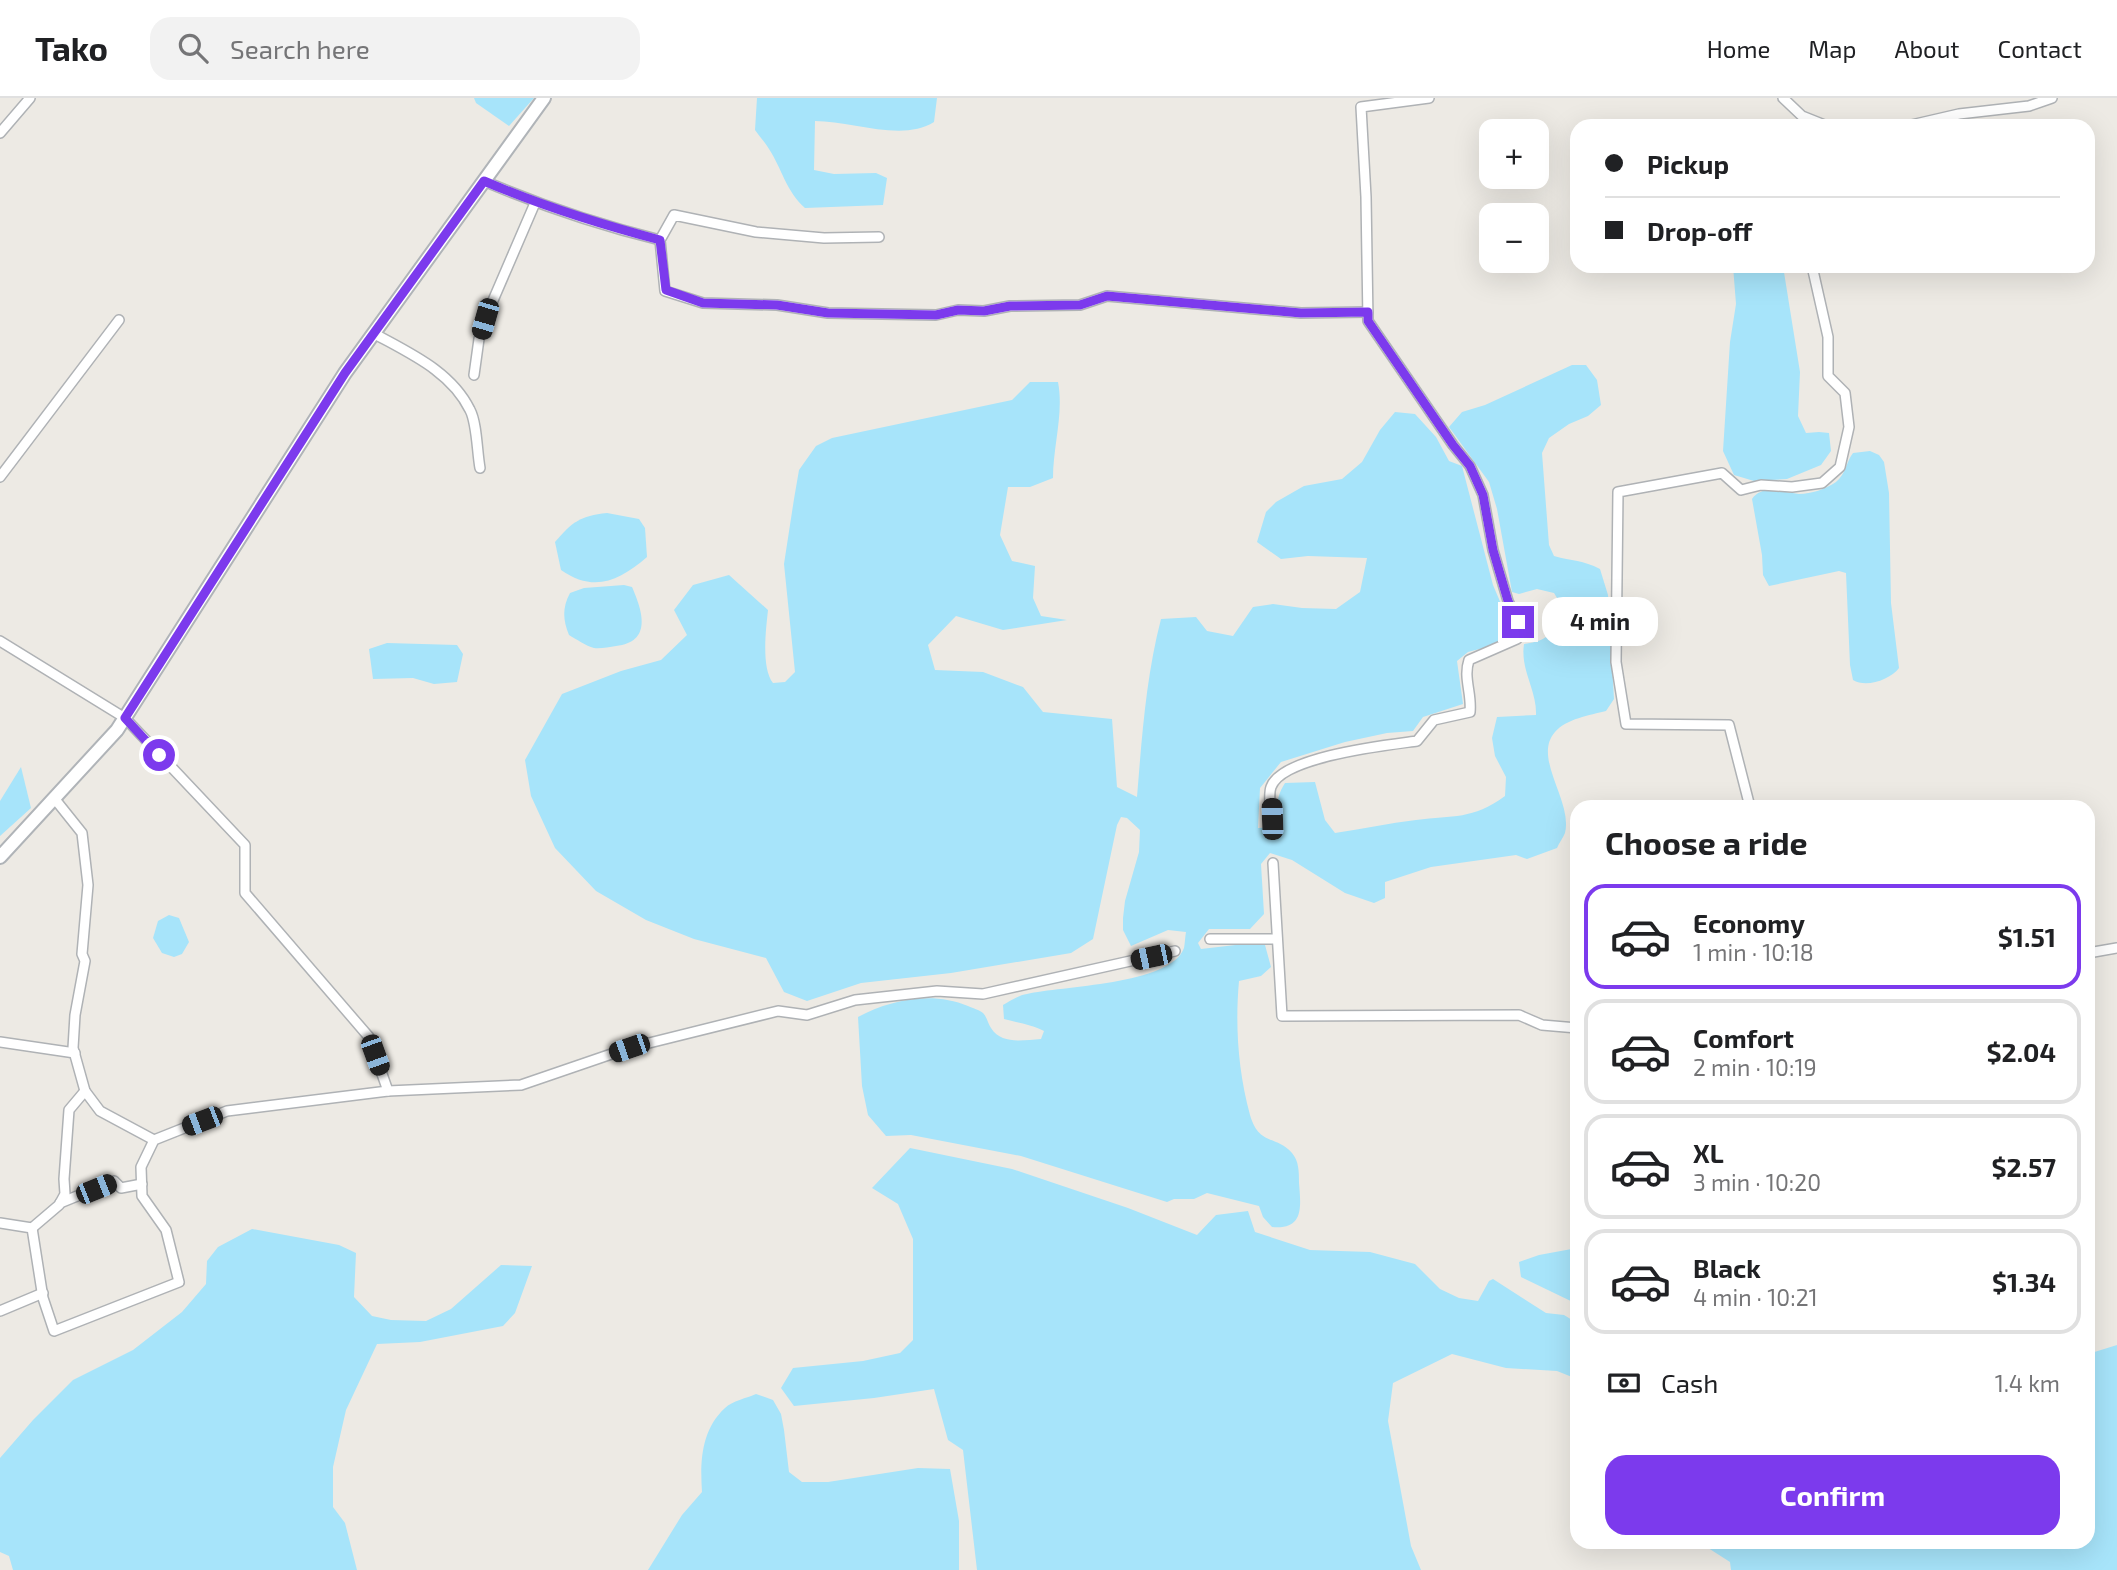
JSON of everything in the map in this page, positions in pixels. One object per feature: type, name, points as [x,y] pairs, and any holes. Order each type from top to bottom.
[{"type":"street","points":[[0,133],[30,98]]},
{"type":"street","points":[[0,857],[117,730],[337,384],[544,98]]},
{"type":"street","points":[[1272,819],[1271,787],[1277,778],[1308,761],[1363,748],[1418,741],[1434,720],[1470,712],[1471,703],[1465,673],[1469,660],[1517,639],[1518,622],[1493,550],[1483,495],[1474,476],[1368,321],[1361,107],[1429,98]]},
{"type":"street","points":[[1783,98],[1809,119]]},
{"type":"street","points":[[1937,119],[2029,106],[2052,98]]},
{"type":"street","points":[[484,181],[535,203],[596,224],[660,240]]},
{"type":"street","points":[[474,375],[485,319],[535,203]]},
{"type":"street","points":[[879,237],[824,238],[756,232],[674,215],[660,240],[666,290],[703,303],[777,305],[828,313],[936,315],[958,310],[984,311],[1010,306],[1080,305],[1107,296],[1301,313],[1368,312]]},
{"type":"street","points":[[1748,800],[1729,725],[1626,724],[1616,662],[1618,492],[1722,473],[1741,490],[1761,485],[1802,486],[1822,483],[1840,467],[1849,427],[1845,393],[1828,376],[1828,337],[1814,273]]},
{"type":"street","points":[[0,477],[119,320]]},
{"type":"street","points":[[373,333],[422,360],[454,386],[471,412],[480,468]]},
{"type":"street","points":[[0,641],[125,718],[245,845],[244,893],[369,1037],[388,1091]]},
{"type":"street","points":[[54,798],[82,833],[88,885],[82,954],[85,961],[75,1015],[75,1053],[85,1091],[100,1111],[154,1140]]},
{"type":"street","points":[[1273,863],[1282,1016],[1519,1015],[1542,1025],[1570,1027]]},
{"type":"street","points":[[1210,939],[1277,939]]},
{"type":"street","points":[[2095,953],[2117,948]]},
{"type":"street","points":[[32,1228],[43,1293],[54,1332],[179,1282],[166,1230],[142,1196],[141,1167],[154,1140],[227,1111],[388,1091],[521,1085],[629,1048],[778,1011],[807,1014],[855,1000],[937,992],[983,994],[1175,951]]},
{"type":"street","points":[[0,1042],[75,1053]]},
{"type":"street","points":[[32,1228],[60,1203],[65,1194],[69,1110],[85,1091]]},
{"type":"street","points":[[60,1203],[114,1181],[121,1188],[142,1184]]},
{"type":"street","points":[[0,1223],[32,1228]]},
{"type":"street","points":[[0,1311],[43,1293]]},
{"type":"water","points":[[474,98],[534,98],[509,126],[476,103]]},
{"type":"water","points":[[757,98],[937,98],[934,122],[921,128],[876,129],[815,121],[814,170],[834,174],[876,173],[887,178],[883,205],[805,208],[793,194],[774,157],[755,130]]},
{"type":"water","points":[[1734,273],[1784,273],[1800,372],[1798,416],[1806,433],[1829,433],[1831,451],[1821,465],[1787,479],[1754,481],[1734,475],[1723,451],[1730,342],[1736,304]]},
{"type":"water","points":[[1572,365],[1586,365],[1597,380],[1601,405],[1588,416],[1569,424],[1549,438],[1542,453],[1549,545],[1554,556],[1583,562],[1600,569],[1608,595],[1614,699],[1606,711],[1565,724],[1555,732],[1549,742],[1550,767],[1566,821],[1565,833],[1557,848],[1527,859],[1516,855],[1431,867],[1385,882],[1385,898],[1374,903],[1345,893],[1292,860],[1270,853],[1261,864],[1264,914],[1250,929],[1209,929],[1198,943],[1201,949],[1244,944],[1265,945],[1271,967],[1261,976],[1239,981],[1238,1048],[1246,1098],[1254,1125],[1263,1136],[1286,1147],[1297,1163],[1300,1208],[1295,1221],[1290,1225],[1272,1227],[1263,1217],[1259,1206],[1207,1193],[1194,1199],[1174,1199],[1167,1202],[1021,1156],[911,1135],[886,1136],[868,1115],[862,1086],[858,1017],[898,1002],[941,999],[955,1001],[982,1012],[991,1028],[1001,1037],[1013,1040],[1041,1039],[1044,1031],[1004,1019],[1003,1005],[1015,998],[1043,991],[1137,977],[1159,970],[1175,960],[1184,948],[1186,932],[1168,930],[1131,946],[1123,930],[1125,901],[1139,852],[1140,830],[1127,818],[1121,817],[1117,825],[1093,939],[1071,953],[951,973],[861,983],[807,1001],[784,992],[766,958],[694,939],[646,920],[596,891],[555,848],[531,796],[525,760],[562,694],[621,671],[661,660],[687,635],[674,610],[693,585],[729,575],[768,610],[766,658],[773,683],[785,682],[795,672],[784,564],[799,470],[816,446],[832,438],[1012,400],[1030,382],[1058,382],[1060,406],[1053,478],[1030,487],[1008,487],[1000,535],[1012,561],[1035,566],[1033,598],[1041,616],[1067,620],[1003,630],[956,616],[928,645],[935,670],[983,672],[1023,687],[1043,712],[1112,719],[1117,787],[1137,797],[1148,685],[1161,619],[1196,617],[1207,631],[1233,636],[1253,607],[1273,604],[1336,609],[1360,592],[1367,558],[1308,556],[1281,559],[1257,542],[1266,512],[1276,502],[1304,486],[1342,479],[1362,462],[1380,430],[1395,412],[1415,414],[1436,437],[1449,461],[1462,466],[1493,585],[1507,618],[1507,626],[1501,640],[1468,652],[1457,661],[1463,704],[1423,717],[1413,731],[1387,733],[1345,742],[1281,762],[1260,788],[1258,828],[1274,827],[1279,795],[1285,783],[1315,782],[1325,820],[1335,833],[1462,815],[1483,809],[1505,796],[1506,777],[1495,756],[1492,738],[1497,717],[1536,715],[1524,663],[1524,644],[1549,635],[1565,611],[1554,593],[1537,589],[1519,594],[1512,592],[1497,509],[1489,482],[1449,427],[1462,412],[1485,405]]},
{"type":"water","points":[[1870,451],[1879,455],[1884,462],[1889,493],[1891,603],[1899,668],[1884,679],[1864,683],[1853,680],[1850,665],[1846,573],[1839,571],[1769,586],[1763,575],[1752,499],[1768,490],[1799,494],[1823,489],[1839,479],[1853,453]]},
{"type":"water","points":[[607,513],[639,519],[645,528],[647,557],[616,578],[606,581],[584,581],[561,570],[555,542],[577,521]]},
{"type":"water","points":[[624,585],[632,587],[639,606],[642,624],[635,639],[596,648],[569,635],[564,614],[570,593],[584,588]]},
{"type":"water","points":[[387,643],[457,645],[463,654],[457,682],[434,684],[413,678],[373,679],[369,649]]},
{"type":"water","points":[[21,767],[31,808],[0,836],[0,801]]},
{"type":"water","points":[[169,915],[179,918],[189,942],[182,954],[174,957],[162,953],[153,938],[158,921]]},
{"type":"water","points":[[910,1148],[1012,1169],[1128,1208],[1197,1235],[1216,1215],[1248,1211],[1255,1232],[1310,1250],[1370,1252],[1415,1264],[1440,1289],[1459,1298],[1478,1301],[1489,1281],[1493,1279],[1546,1313],[1564,1315],[1570,1319],[1570,1376],[1557,1371],[1506,1368],[1452,1354],[1393,1383],[1388,1421],[1411,1546],[1421,1570],[977,1570],[963,1450],[948,1440],[934,1389],[794,1406],[781,1388],[793,1368],[863,1361],[900,1353],[913,1340],[913,1239],[898,1204],[872,1188]]},
{"type":"water","points":[[252,1229],[339,1245],[356,1253],[354,1297],[372,1316],[391,1320],[426,1321],[451,1309],[501,1265],[532,1266],[515,1313],[503,1326],[420,1342],[377,1344],[346,1410],[333,1467],[333,1507],[345,1523],[357,1570],[13,1570],[9,1556],[0,1552],[0,1458],[73,1380],[133,1350],[182,1312],[206,1284],[207,1261],[218,1247]]},
{"type":"water","points":[[1570,1249],[1570,1301],[1521,1277],[1519,1262]]},
{"type":"water","points":[[2117,1345],[2117,1570],[1731,1570],[1730,1562],[1710,1549],[2095,1549],[2095,1352]]},
{"type":"water","points":[[756,1394],[773,1400],[781,1414],[789,1472],[802,1482],[828,1482],[918,1468],[950,1469],[959,1521],[959,1570],[648,1570],[682,1515],[702,1492],[702,1458],[711,1426],[728,1406]]},
{"type":"route","points":[[159,755],[125,718],[345,373],[484,181],[535,203],[596,224],[660,240],[666,290],[703,303],[777,305],[828,313],[936,315],[958,310],[984,311],[1010,306],[1080,305],[1107,296],[1301,313],[1368,312],[1368,321],[1470,466],[1483,495],[1493,550],[1508,601],[1518,622]]}]
